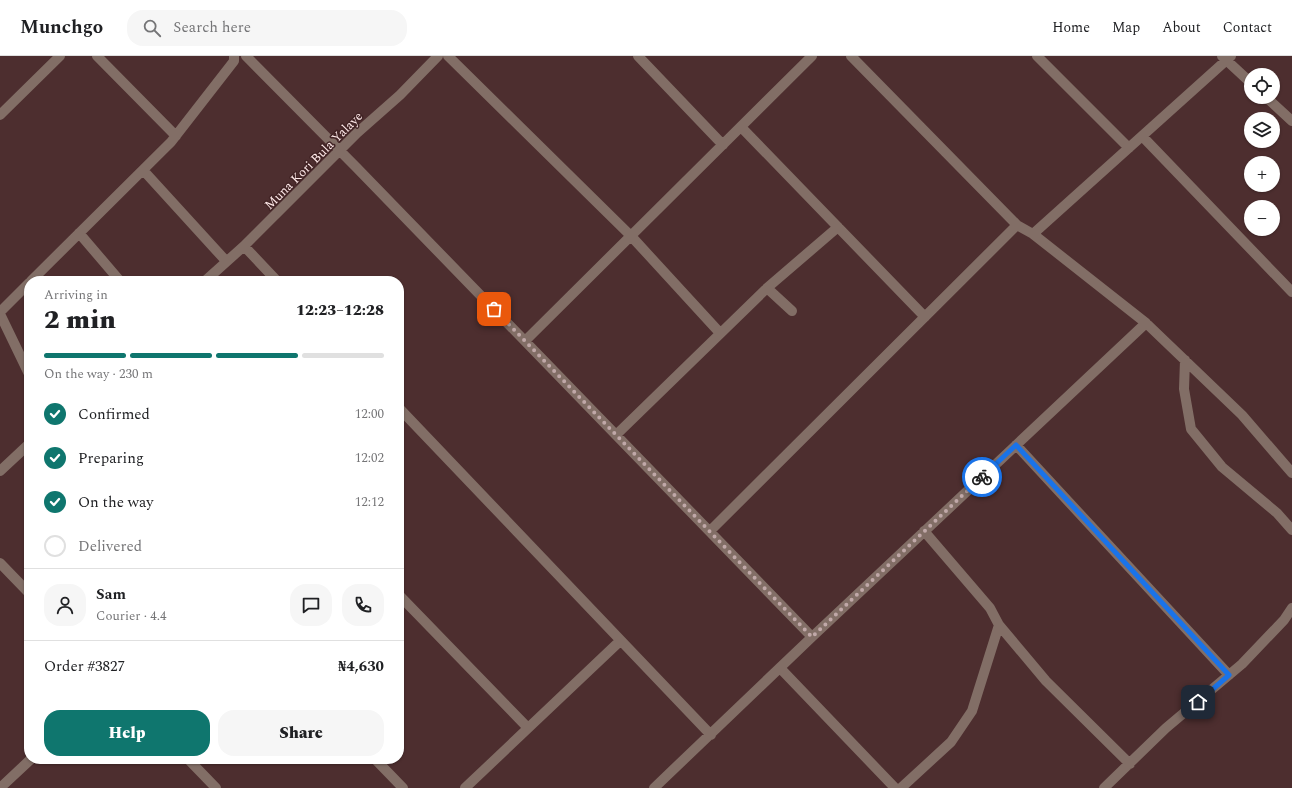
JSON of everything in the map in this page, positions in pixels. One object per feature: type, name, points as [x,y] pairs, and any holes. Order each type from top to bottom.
[{"type":"street","points":[[0,115],[60,56]]},
{"type":"street","points":[[97,56],[176,136]]},
{"type":"street","points":[[36,276],[176,136],[234,61],[234,56]]},
{"type":"street","points":[[246,56],[340,150],[812,637]]},
{"type":"street","name":"Muna Kori Bula Yalaye","points":[[210,276],[244,246],[340,150],[400,95],[438,56]]},
{"type":"street","points":[[448,56],[631,236],[720,334]]},
{"type":"street","points":[[638,56],[723,145]]},
{"type":"street","points":[[526,341],[812,56]]},
{"type":"street","points":[[851,56],[1017,225],[1033,234],[1146,323],[1242,415],[1292,473]]},
{"type":"street","points":[[1037,56],[1129,148]]},
{"type":"street","points":[[1033,234],[1227,57],[1244,75]]},
{"type":"street","points":[[1273,104],[1292,122]]},
{"type":"street","points":[[741,127],[925,317]]},
{"type":"street","points":[[1142,136],[1292,292]]},
{"type":"street","points":[[143,170],[226,261]]},
{"type":"street","points":[[710,531],[1017,225]]},
{"type":"street","points":[[616,435],[767,288],[838,227]]},
{"type":"street","points":[[79,233],[116,276]]},
{"type":"street","points":[[244,246],[272,276]]},
{"type":"street","points":[[24,288],[0,313],[24,363]]},
{"type":"street","points":[[767,288],[792,310]]},
{"type":"street","points":[[654,788],[924,531],[1146,323]]},
{"type":"street","points":[[1185,360],[1184,389],[1191,429],[1222,467],[1277,513],[1292,530]]},
{"type":"street","points":[[404,413],[711,735]]},
{"type":"street","points":[[1016,445],[1229,675]]},
{"type":"street","points":[[0,471],[24,449]]},
{"type":"street","points":[[924,531],[990,608],[999,625],[1046,681],[1130,764]]},
{"type":"street","points":[[0,563],[24,588]]},
{"type":"street","points":[[404,600],[528,728]]},
{"type":"street","points":[[1104,788],[1166,728],[1229,675],[1288,619],[1292,608]]},
{"type":"street","points":[[901,788],[951,742],[972,711],[999,625]]},
{"type":"street","points":[[465,788],[620,641]]},
{"type":"street","points":[[780,668],[895,788]]},
{"type":"street","points":[[0,788],[26,764]]},
{"type":"street","points":[[193,764],[216,788]]},
{"type":"street","points":[[380,764],[403,788]]},
{"type":"way so far","points":[[494,309],[812,637],[982,477]]},
{"type":"route","points":[[982,477],[1016,445],[1229,675],[1198,702]]}]
